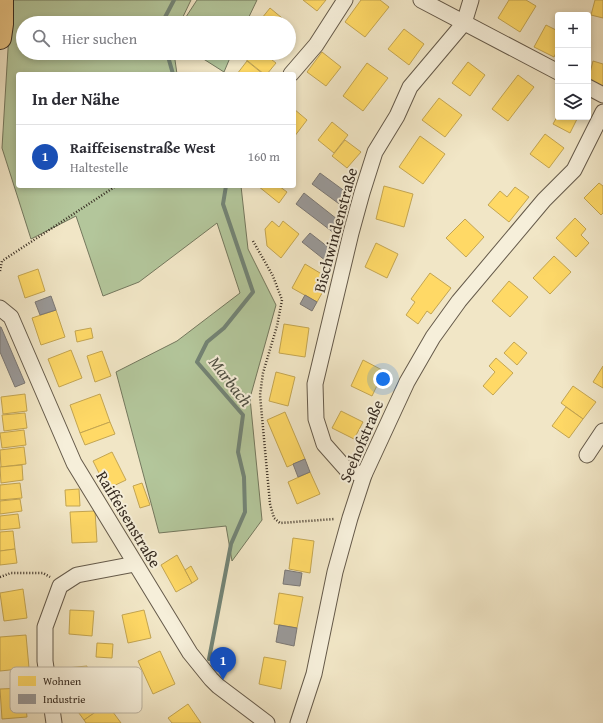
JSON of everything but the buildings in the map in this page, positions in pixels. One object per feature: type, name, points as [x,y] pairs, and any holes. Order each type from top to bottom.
[{"type":"main road","points":[[0,38],[2,24],[2,0]]},
{"type":"street","points":[[293,72],[316,45],[345,0]]},
{"type":"street","points":[[421,0],[555,70]]},
{"type":"street","name":"Bischwindenstraße","points":[[364,475],[347,470],[324,444],[316,419],[315,384],[351,233],[375,152],[397,116],[410,87],[464,23],[471,0]]},
{"type":"street","points":[[591,89],[603,95]]},
{"type":"street","name":"Seehofstraße","points":[[298,723],[314,674],[335,572],[350,518],[364,475],[407,382],[433,337],[459,301],[544,200],[574,170],[603,112]]},
{"type":"street","name":"Raiffeisenstraße","points":[[0,308],[11,317],[74,463],[190,653],[218,686],[267,723]]},
{"type":"street","points":[[587,455],[603,431]]},
{"type":"street","points":[[46,667],[45,627],[60,586],[77,575],[135,564]]},
{"type":"street","points":[[53,713],[54,723]]},
{"type":"path","points":[[0,271],[2,261],[113,188]]},
{"type":"path","points":[[253,241],[273,276],[282,300],[277,326],[263,372],[260,395],[270,504],[274,518],[280,523],[350,518]]},
{"type":"path","points":[[0,577],[11,573],[43,573],[60,586]]},
{"type":"green space","points":[[11,0],[191,0],[183,16],[16,16],[16,60],[175,60],[177,72],[16,72],[16,188],[241,188],[248,249],[276,305],[250,398],[262,520],[232,561],[226,526],[159,533],[116,372],[177,341],[240,293],[217,223],[139,282],[103,296],[76,216],[31,239],[2,148]]},
{"type":"green space","points":[[197,0],[257,0],[249,16],[187,16]]},
{"type":"green space","points":[[205,60],[229,60],[224,72]]},
{"type":"waterway","name":"Marbach","points":[[166,16],[174,0]]},
{"type":"waterway","name":"Marbach","points":[[169,60],[172,72]]},
{"type":"waterway","name":"Marbach","points":[[209,659],[231,544],[245,512],[244,477],[238,452],[243,415],[197,362],[207,342],[224,328],[253,292],[223,204],[226,188]]},
{"type":"place","name":"Raiffeisenstraße West","points":[[223,680]]}]
